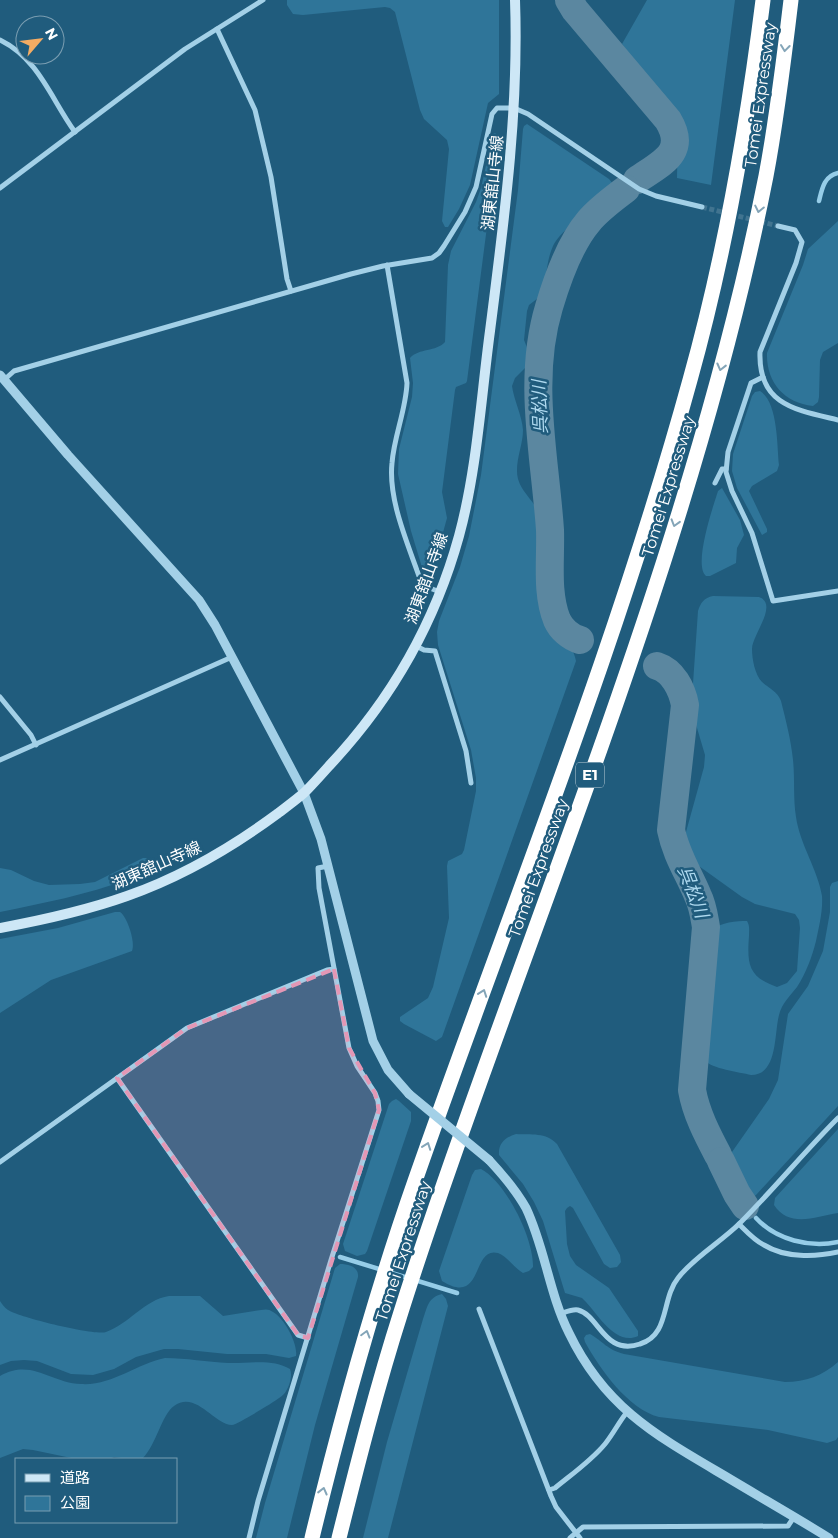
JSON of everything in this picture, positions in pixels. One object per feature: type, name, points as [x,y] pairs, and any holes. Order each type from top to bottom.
[{"type":"highway","name":"Tomei Expressway","points":[[312,1538],[338,1431],[375,1304],[402,1221],[592,690],[642,542],[691,379],[720,260],[739,170],[763,0]]},
{"type":"highway","name":"Tomei Expressway","points":[[339,1538],[364,1435],[404,1303],[441,1192],[618,696],[667,550],[716,385],[746,269],[766,174],[781,81],[791,0]]},
{"type":"main road","name":"湖東舘山寺線","points":[[0,928],[92,908],[128,896],[164,882],[230,846],[262,825],[304,793],[346,748],[400,675],[416,646],[440,592],[459,534],[471,474],[508,189],[514,108],[515,0]]},
{"type":"street","points":[[0,188],[185,49],[262,0]]},
{"type":"street","points":[[216,29],[255,110],[271,177],[287,279],[291,291]]},
{"type":"street","points":[[0,40],[16,50],[38,72],[75,132]]},
{"type":"street","points":[[702,207],[656,196],[639,189],[528,114],[514,108],[497,108],[494,110],[471,200],[439,254],[432,258],[424,261],[387,265],[291,291],[14,371],[2,377],[68,455],[189,589],[207,612],[304,793],[316,823],[373,1040],[388,1070],[409,1094],[489,1160],[503,1174],[525,1207],[533,1225],[560,1314],[568,1333],[593,1374],[628,1412],[661,1439],[829,1538]]},
{"type":"street","points":[[778,226],[795,230],[802,242],[796,263],[762,346],[760,364],[763,377],[768,388],[776,398],[786,405],[797,410],[838,420]]},
{"type":"street","points":[[387,265],[407,383],[392,463],[393,493],[420,579],[427,587],[440,592]]},
{"type":"street","points":[[763,377],[750,383],[728,452],[726,469],[728,482],[752,533],[773,601],[838,592]]},
{"type":"street","points":[[715,483],[722,469],[726,469]]},
{"type":"street","points":[[416,646],[424,650],[435,651],[466,751],[471,783]]},
{"type":"street","points":[[0,760],[232,657]]},
{"type":"street","points":[[0,697],[32,735],[36,745]]},
{"type":"street","points":[[249,1538],[258,1501],[331,1260],[379,1110],[375,1094],[357,1066],[349,1048],[318,888],[318,868],[328,866]]},
{"type":"street","points":[[0,1162],[187,1028],[327,970],[334,969]]},
{"type":"street","points":[[117,1078],[298,1335],[308,1338]]},
{"type":"street","points":[[560,1314],[571,1310],[583,1312],[603,1334],[617,1344],[625,1346],[642,1344],[656,1334],[660,1327],[668,1296],[677,1278],[739,1224],[838,1118]]},
{"type":"street","points":[[739,1224],[763,1245],[776,1251],[803,1255],[838,1252]]},
{"type":"street","points":[[478,1309],[556,1507],[580,1538]]},
{"type":"street","points":[[549,1490],[555,1488],[593,1456],[605,1444],[618,1423],[628,1412]]},
{"type":"street","points":[[570,1538],[583,1527],[788,1526],[794,1517]]},
{"type":"highlighted area","points":[[334,969],[349,1048],[375,1093],[379,1110],[308,1338],[298,1335],[117,1078],[187,1028]]},
{"type":"green space","points":[[287,0],[499,0],[499,94],[488,103],[470,185],[448,227],[445,227],[442,221],[449,149],[447,140],[424,119],[420,110],[395,12],[385,7],[303,15],[293,14],[287,5]]},
{"type":"green space","points":[[647,0],[735,0],[711,185],[677,178],[678,122],[622,44]]},
{"type":"green space","points":[[527,124],[609,179],[614,189],[611,194],[570,226],[553,246],[542,295],[529,305],[527,311],[524,340],[530,355],[530,363],[515,378],[512,386],[523,430],[517,467],[518,479],[523,490],[535,505],[543,525],[546,591],[551,619],[571,648],[576,661],[442,1037],[436,1041],[404,1024],[400,1021],[400,1017],[428,998],[433,987],[449,918],[448,861],[462,854],[464,850],[476,791],[476,778],[471,750],[438,645],[437,632],[439,621],[460,567],[469,536],[481,475],[518,190],[523,129]]},
{"type":"green space","points":[[493,134],[497,135],[492,188],[467,381],[456,387],[455,390],[442,492],[447,518],[436,558],[430,575],[427,576],[424,574],[411,531],[398,474],[399,449],[412,397],[413,383],[410,358],[445,342],[448,265],[451,251],[476,202]]},
{"type":"green space","points":[[838,221],[838,343],[823,352],[820,360],[819,397],[818,402],[813,406],[793,401],[785,396],[773,382],[767,353],[808,249]]},
{"type":"green space","points":[[760,391],[770,404],[776,425],[779,465],[777,471],[752,486],[749,491],[767,529],[767,532],[762,535],[737,488],[732,471],[733,454],[752,396],[755,392]]},
{"type":"green space","points":[[722,488],[740,520],[744,535],[737,548],[736,563],[710,576],[706,576],[702,560],[705,535],[718,491]]},
{"type":"green space","points":[[713,596],[759,597],[766,606],[766,613],[753,643],[753,662],[762,682],[775,692],[781,701],[794,767],[795,810],[798,827],[817,877],[822,896],[816,941],[806,971],[780,1011],[770,1061],[760,1073],[751,1075],[713,1066],[704,1060],[702,1056],[701,1048],[713,930],[724,924],[747,921],[749,925],[748,954],[751,968],[760,979],[777,987],[787,983],[797,971],[800,928],[799,920],[795,914],[755,904],[742,897],[696,864],[689,856],[685,844],[686,832],[704,767],[705,755],[692,711],[698,611],[703,601]]},
{"type":"green space","points":[[143,858],[149,858],[152,861],[152,867],[128,879],[81,894],[0,912],[0,868],[11,870],[34,881],[49,885],[80,884],[95,882]]},
{"type":"green space","points":[[838,881],[838,1106],[756,1195],[748,1197],[740,1188],[731,1168],[732,1152],[769,1099],[778,1080],[788,1014],[808,986],[823,951],[830,912],[830,887],[832,883]]},
{"type":"green space","points":[[115,912],[123,914],[128,924],[133,942],[132,951],[51,980],[0,1013],[0,939],[58,928]]},
{"type":"green space","points":[[396,1099],[411,1112],[411,1121],[367,1251],[365,1254],[357,1256],[345,1251],[343,1244],[389,1104]]},
{"type":"green space","points":[[838,1129],[838,1213],[803,1219],[787,1217],[774,1205],[775,1198]]},
{"type":"green space","points":[[516,1134],[543,1136],[557,1144],[620,1255],[621,1262],[617,1267],[610,1268],[604,1264],[573,1208],[570,1206],[565,1211],[567,1244],[570,1256],[576,1265],[609,1288],[638,1331],[638,1336],[622,1337],[615,1333],[602,1322],[582,1298],[565,1293],[543,1221],[534,1202],[523,1184],[499,1155],[503,1141]]},
{"type":"green space","points":[[481,1169],[500,1186],[517,1212],[529,1242],[533,1267],[523,1273],[498,1253],[490,1253],[484,1258],[471,1282],[465,1287],[455,1287],[442,1281],[439,1271],[472,1175],[475,1170]]},
{"type":"green space","points":[[340,1264],[355,1268],[358,1277],[315,1425],[287,1538],[256,1538],[335,1268]]},
{"type":"green space","points":[[442,1294],[448,1306],[388,1538],[363,1538],[387,1442],[423,1319],[431,1300],[437,1295]]},
{"type":"green space","points":[[169,1296],[200,1296],[223,1316],[264,1309],[270,1310],[282,1320],[293,1338],[296,1356],[289,1358],[266,1354],[227,1354],[164,1349],[136,1357],[114,1369],[93,1375],[71,1374],[37,1361],[11,1361],[0,1365],[0,1301],[8,1310],[26,1317],[73,1329],[106,1332],[122,1324],[152,1302]]},
{"type":"green space","points":[[590,1334],[609,1348],[624,1354],[785,1382],[800,1381],[813,1377],[826,1371],[838,1362],[838,1437],[836,1440],[827,1443],[768,1430],[659,1417],[648,1413],[626,1397],[607,1375],[585,1342],[584,1338]]},
{"type":"green space","points":[[165,1358],[228,1363],[259,1362],[275,1364],[290,1369],[291,1378],[287,1389],[281,1397],[232,1425],[225,1424],[190,1402],[182,1402],[174,1406],[166,1416],[152,1446],[143,1458],[71,1458],[23,1449],[0,1458],[0,1376],[11,1371],[32,1370],[70,1383],[92,1384],[114,1378]]},
{"type":"waterway","name":"呉松川","points":[[569,0],[575,10],[668,120],[673,131],[675,141],[669,156],[637,180]]},
{"type":"waterway","points":[[819,201],[827,180],[838,173]]},
{"type":"waterway","name":"呉松川","points":[[580,640],[569,635],[561,626],[557,620],[551,599],[550,530],[539,418],[539,362],[549,307],[570,251],[582,230],[593,217],[606,204],[626,189]]},
{"type":"waterway","name":"呉松川","points":[[657,666],[663,668],[676,681],[685,705],[671,830],[679,856],[701,904],[706,927],[692,1090],[699,1115],[718,1155]]},
{"type":"waterway","name":"呉松川","points":[[721,1161],[745,1206]]},
{"type":"waterway","points":[[756,1218],[764,1226],[783,1237],[805,1243],[827,1244],[838,1242]]},
{"type":"waterway","points":[[340,1257],[457,1293]]},
{"type":"tunnel","points":[[702,207],[778,226]]}]
